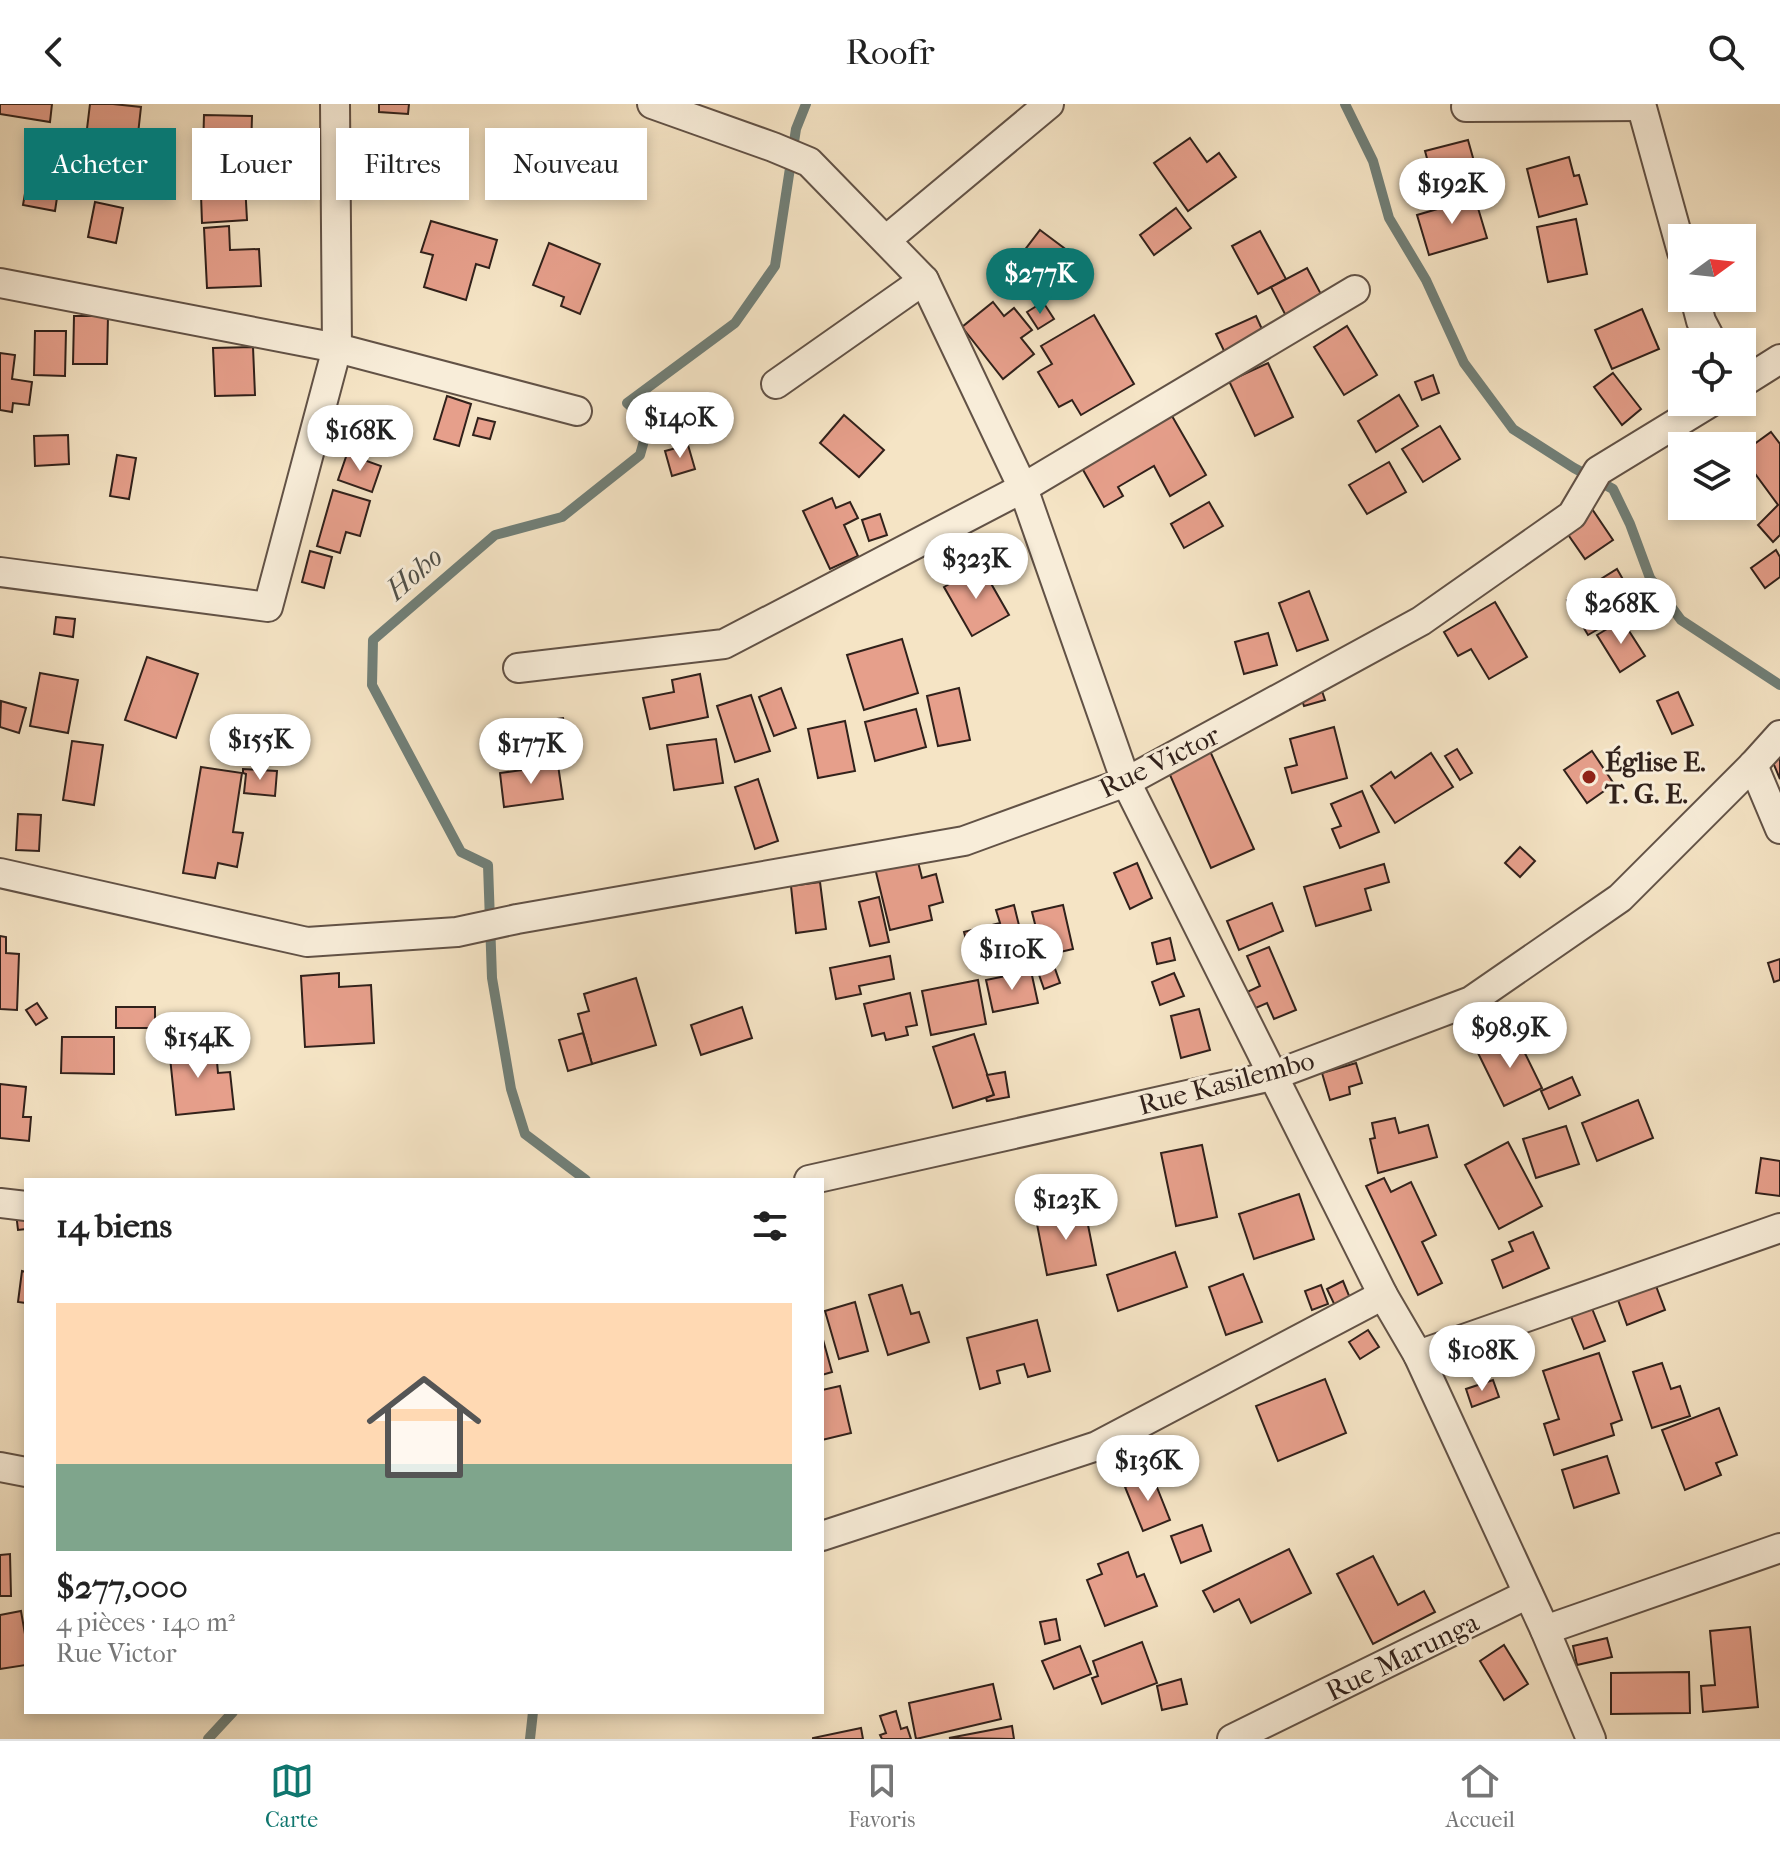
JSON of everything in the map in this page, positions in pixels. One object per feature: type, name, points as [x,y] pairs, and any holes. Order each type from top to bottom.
[{"type":"street","points":[[0,572],[268,607],[337,348],[335,104]]},
{"type":"street","points":[[652,104],[809,162],[924,280],[1023,488],[1126,782],[1383,1295],[1418,1355],[1545,1630],[1591,1739]]},
{"type":"street","points":[[886,240],[1049,104]]},
{"type":"street","points":[[1466,107],[1641,105],[1674,224]]},
{"type":"street","points":[[776,384],[924,280]]},
{"type":"street","points":[[0,283],[337,348],[577,411]]},
{"type":"street","points":[[518,668],[724,644],[1023,488],[1355,290]]},
{"type":"street","points":[[1756,374],[1780,359]]},
{"type":"street","name":"Rue Victor","points":[[0,873],[307,942],[457,932],[964,841],[1126,782],[1421,621],[1572,515],[1598,471],[1688,416]]},
{"type":"street","name":"Rue Kasilembo","points":[[818,1178],[1272,1076],[1471,1001],[1620,898],[1780,735]]},
{"type":"street","points":[[1753,765],[1780,829]]},
{"type":"street","points":[[0,1203],[24,1206]]},
{"type":"street","points":[[1418,1355],[1780,1228]]},
{"type":"street","points":[[824,1535],[1097,1446],[1383,1295]]},
{"type":"street","points":[[0,1467],[24,1472]]},
{"type":"street","points":[[1545,1630],[1780,1548]]},
{"type":"street","name":"Rue Marunga","points":[[1232,1739],[1528,1594]]},
{"type":"building","points":[[0,104],[52,104],[50,122],[0,114]]},
{"type":"building","points":[[90,104],[141,107],[139,128],[87,128]]},
{"type":"building","points":[[379,104],[409,104],[408,114],[379,112]]},
{"type":"building","points":[[204,115],[252,116],[252,128],[204,128]]},
{"type":"building","points":[[1190,138],[1207,162],[1219,153],[1236,177],[1188,211],[1154,163]]},
{"type":"building","points":[[1468,140],[1477,172],[1434,184],[1425,151]]},
{"type":"building","points":[[1569,157],[1574,176],[1579,175],[1587,204],[1539,217],[1527,169]]},
{"type":"building","points":[[1475,198],[1487,238],[1429,255],[1417,215]]},
{"type":"building","points":[[24,199],[57,200],[55,211],[23,205]]},
{"type":"building","points":[[201,200],[246,200],[247,220],[202,223]]},
{"type":"building","points":[[95,202],[123,208],[116,243],[88,237]]},
{"type":"building","points":[[1176,208],[1191,228],[1154,255],[1140,235]]},
{"type":"building","points":[[1576,219],[1587,274],[1548,282],[1537,227]]},
{"type":"building","points":[[431,221],[497,240],[489,268],[476,264],[466,300],[424,287],[433,255],[421,252]]},
{"type":"building","points":[[229,226],[230,250],[259,249],[261,286],[207,288],[204,228]]},
{"type":"building","points":[[1040,230],[1068,251],[1042,285],[1014,264]]},
{"type":"building","points":[[1260,231],[1286,279],[1258,294],[1232,246]]},
{"type":"building","points":[[549,243],[600,264],[580,314],[561,306],[564,297],[533,285]]},
{"type":"building","points":[[1307,268],[1322,296],[1286,316],[1271,287]]},
{"type":"building","points":[[993,302],[1004,316],[1014,308],[1032,330],[1021,338],[1034,354],[1003,379],[962,327]]},
{"type":"building","points":[[1043,302],[1054,319],[1038,329],[1027,312]]},
{"type":"building","points":[[1642,309],[1659,349],[1612,369],[1595,330]]},
{"type":"building","points":[[1094,315],[1134,384],[1081,415],[1072,400],[1059,407],[1038,372],[1052,364],[1041,346]]},
{"type":"building","points":[[74,316],[108,316],[107,364],[73,364]]},
{"type":"building","points":[[1256,316],[1266,338],[1226,355],[1216,334]]},
{"type":"building","points":[[1347,326],[1377,375],[1344,395],[1314,347]]},
{"type":"building","points":[[35,331],[66,331],[65,376],[34,375]]},
{"type":"building","points":[[253,347],[255,395],[215,396],[213,348]]},
{"type":"building","points":[[0,353],[15,355],[12,379],[32,382],[29,405],[13,403],[12,412],[0,410]]},
{"type":"building","points":[[1268,363],[1293,417],[1255,436],[1229,381]]},
{"type":"building","points":[[1613,373],[1641,409],[1622,425],[1594,387]]},
{"type":"building","points":[[1433,375],[1439,393],[1422,400],[1415,382]]},
{"type":"building","points":[[1399,395],[1418,426],[1376,452],[1358,421]]},
{"type":"building","points":[[447,396],[471,404],[459,446],[434,439]]},
{"type":"building","points":[[844,415],[884,450],[859,477],[820,443]]},
{"type":"building","points":[[1172,416],[1206,475],[1170,496],[1154,466],[1118,487],[1123,496],[1104,507],[1082,468]]},
{"type":"building","points":[[478,418],[495,422],[490,439],[473,435]]},
{"type":"building","points":[[1440,426],[1460,459],[1423,482],[1402,449]]},
{"type":"building","points":[[1771,432],[1780,444],[1780,535],[1773,542],[1758,525],[1778,505],[1756,475],[1756,443]]},
{"type":"building","points":[[68,435],[69,464],[35,466],[34,436]]},
{"type":"building","points":[[688,445],[695,469],[672,476],[665,451]]},
{"type":"building","points":[[347,454],[381,466],[372,492],[338,480]]},
{"type":"building","points":[[117,455],[136,458],[129,499],[110,496]]},
{"type":"building","points":[[1389,462],[1406,492],[1367,514],[1349,485]]},
{"type":"building","points":[[333,490],[370,501],[360,536],[346,532],[340,553],[317,546]]},
{"type":"building","points":[[832,498],[836,508],[850,502],[858,518],[844,525],[858,556],[830,569],[803,511]]},
{"type":"building","points":[[1209,502],[1223,526],[1184,548],[1171,524]]},
{"type":"building","points":[[1588,503],[1613,540],[1585,559],[1560,523]]},
{"type":"building","points":[[880,514],[887,535],[869,541],[862,520]]},
{"type":"building","points":[[1776,550],[1780,557],[1780,577],[1765,588],[1751,568]]},
{"type":"building","points":[[310,551],[332,557],[324,588],[302,582]]},
{"type":"building","points":[[981,566],[1009,615],[972,636],[944,587]]},
{"type":"building","points":[[1617,569],[1633,597],[1614,609],[1619,617],[1588,635],[1567,600]]},
{"type":"building","points":[[1309,591],[1328,640],[1297,651],[1279,603]]},
{"type":"building","points":[[1495,602],[1527,657],[1489,679],[1471,649],[1458,656],[1444,632]]},
{"type":"building","points":[[56,617],[75,619],[73,637],[54,634]]},
{"type":"building","points":[[1622,620],[1645,656],[1620,672],[1597,635]]},
{"type":"building","points":[[1268,633],[1277,665],[1244,674],[1235,642]]},
{"type":"building","points":[[902,639],[918,693],[864,710],[847,655]]},
{"type":"building","points":[[147,657],[198,674],[176,738],[125,720]]},
{"type":"building","points":[[40,673],[78,680],[68,733],[30,726]]},
{"type":"building","points":[[700,674],[708,717],[650,729],[643,698],[674,692],[672,680]]},
{"type":"building","points":[[1319,682],[1325,700],[1304,706],[1298,688]]},
{"type":"building","points":[[781,688],[796,728],[774,736],[759,697]]},
{"type":"building","points":[[959,688],[970,740],[938,746],[927,696]]},
{"type":"building","points":[[1678,692],[1693,725],[1672,734],[1657,701]]},
{"type":"building","points":[[751,695],[770,751],[735,762],[717,706]]},
{"type":"building","points":[[1,701],[26,708],[19,733],[0,727]]},
{"type":"building","points":[[916,709],[926,747],[875,761],[865,722]]},
{"type":"building","points":[[563,718],[568,752],[507,760],[502,726]]},
{"type":"building","points":[[845,721],[855,771],[818,778],[808,729]]},
{"type":"building","points":[[1334,727],[1347,778],[1292,793],[1285,768],[1297,765],[1290,739]]},
{"type":"building","points":[[1201,731],[1254,849],[1211,868],[1159,750]]},
{"type":"building","points":[[716,739],[723,783],[674,790],[667,745]]},
{"type":"building","points":[[72,741],[103,745],[94,805],[63,800]]},
{"type":"building","points":[[1457,749],[1472,773],[1460,780],[1445,756]]},
{"type":"building","points":[[1780,749],[1780,779],[1769,753]]},
{"type":"building","name":"Église E. T. G. E.","points":[[1592,751],[1614,784],[1587,803],[1564,770]]},
{"type":"building","points":[[1431,753],[1453,787],[1395,823],[1371,786],[1391,772],[1395,778]]},
{"type":"building","points":[[558,765],[563,799],[504,807],[500,773]]},
{"type":"building","points":[[201,767],[242,773],[233,832],[243,833],[237,867],[218,863],[215,878],[183,873]]},
{"type":"building","points":[[243,769],[277,771],[275,796],[244,793],[246,774]]},
{"type":"building","points":[[758,779],[778,841],[755,849],[735,787]]},
{"type":"building","points":[[1362,791],[1379,832],[1340,848],[1332,829],[1341,826],[1331,804]]},
{"type":"building","points":[[18,814],[41,815],[39,851],[16,850]]},
{"type":"building","points":[[1520,847],[1535,861],[1520,877],[1505,863]]},
{"type":"building","points":[[917,858],[922,878],[936,874],[943,902],[929,906],[932,920],[890,930],[875,868]]},
{"type":"building","points":[[1137,863],[1152,898],[1130,909],[1114,873]]},
{"type":"building","points":[[1384,864],[1389,882],[1365,889],[1371,910],[1316,926],[1304,887]]},
{"type":"building","points":[[820,882],[826,929],[796,933],[791,886]]},
{"type":"building","points":[[879,897],[889,942],[870,946],[859,902]]},
{"type":"building","points":[[1272,903],[1283,931],[1239,950],[1227,921]]},
{"type":"building","points":[[1014,905],[1027,958],[974,970],[964,932],[1000,923],[996,910]]},
{"type":"building","points":[[1063,905],[1073,949],[1043,956],[1032,912]]},
{"type":"building","points":[[0,936],[6,937],[6,953],[19,954],[17,1010],[0,1009]]},
{"type":"building","points":[[1170,938],[1175,960],[1157,964],[1152,943]]},
{"type":"building","points":[[1269,947],[1296,1010],[1274,1019],[1267,1003],[1251,1010],[1243,994],[1260,986],[1247,956]]},
{"type":"building","points":[[890,956],[894,979],[859,986],[861,994],[836,999],[830,968]]},
{"type":"building","points":[[1780,959],[1780,980],[1774,982],[1768,963]]},
{"type":"building","points":[[1053,963],[1060,983],[1044,989],[1037,969]]},
{"type":"building","points":[[1031,971],[1038,1003],[993,1012],[986,980]]},
{"type":"building","points":[[339,973],[339,987],[371,985],[374,1043],[305,1047],[301,976]]},
{"type":"building","points":[[1174,973],[1184,996],[1160,1005],[1152,982]]},
{"type":"building","points":[[636,978],[656,1045],[592,1064],[578,1014],[589,1011],[584,994]]},
{"type":"building","points":[[978,980],[986,1024],[931,1035],[922,991]]},
{"type":"building","points":[[910,993],[917,1025],[906,1027],[908,1035],[886,1040],[884,1033],[872,1036],[864,1004]]},
{"type":"building","points":[[37,1003],[47,1018],[36,1025],[26,1010]]},
{"type":"building","points":[[116,1007],[155,1007],[155,1028],[116,1028]]},
{"type":"building","points":[[742,1007],[752,1038],[701,1055],[691,1025]]},
{"type":"building","points":[[1199,1009],[1210,1050],[1181,1058],[1171,1016]]},
{"type":"building","points":[[583,1033],[592,1064],[568,1071],[559,1040]]},
{"type":"building","points":[[1515,1033],[1542,1088],[1504,1106],[1477,1051]]},
{"type":"building","points":[[974,1034],[994,1095],[953,1108],[933,1047]]},
{"type":"building","points":[[189,1036],[191,1053],[216,1050],[218,1073],[230,1072],[234,1109],[176,1115],[168,1038]]},
{"type":"building","points":[[62,1037],[114,1037],[114,1074],[61,1073]]},
{"type":"building","points":[[1356,1063],[1362,1083],[1349,1087],[1350,1094],[1330,1100],[1322,1073]]},
{"type":"building","points":[[1005,1072],[1009,1097],[987,1101],[986,1098],[994,1095],[987,1075]]},
{"type":"building","points":[[1572,1077],[1580,1095],[1549,1109],[1541,1091]]},
{"type":"building","points":[[0,1084],[26,1087],[23,1117],[31,1117],[29,1141],[0,1138]]},
{"type":"building","points":[[1638,1100],[1653,1138],[1597,1161],[1582,1123]]},
{"type":"building","points":[[1395,1118],[1399,1133],[1428,1125],[1437,1157],[1378,1173],[1370,1139],[1375,1138],[1372,1123]]},
{"type":"building","points":[[1566,1126],[1579,1164],[1536,1178],[1523,1139]]},
{"type":"building","points":[[1508,1142],[1542,1206],[1499,1229],[1465,1165]]},
{"type":"building","points":[[1202,1145],[1217,1217],[1176,1226],[1161,1153]]},
{"type":"building","points":[[1761,1158],[1780,1161],[1780,1196],[1756,1193]]},
{"type":"building","points":[[1384,1178],[1391,1192],[1411,1182],[1436,1235],[1422,1242],[1442,1283],[1418,1295],[1366,1186]]},
{"type":"building","points":[[1299,1194],[1314,1239],[1254,1259],[1239,1214]]},
{"type":"building","points":[[24,1202],[24,1229],[18,1230],[15,1204]]},
{"type":"building","points":[[1085,1210],[1096,1265],[1047,1275],[1036,1219]]},
{"type":"building","points":[[1533,1232],[1549,1268],[1503,1288],[1492,1260],[1513,1251],[1509,1242]]},
{"type":"building","points":[[1175,1252],[1187,1287],[1118,1311],[1107,1275]]},
{"type":"building","points":[[22,1271],[24,1303],[18,1302]]},
{"type":"building","points":[[1243,1274],[1262,1322],[1226,1335],[1209,1287]]},
{"type":"building","points":[[1343,1281],[1352,1303],[1337,1310],[1327,1289]]},
{"type":"building","points":[[902,1285],[911,1314],[919,1312],[929,1342],[888,1355],[869,1295]]},
{"type":"building","points":[[1321,1285],[1328,1304],[1312,1310],[1305,1291]]},
{"type":"building","points":[[1656,1286],[1665,1310],[1627,1325],[1618,1300]]},
{"type":"building","points":[[855,1302],[868,1351],[839,1359],[825,1311]]},
{"type":"building","points":[[1591,1306],[1605,1341],[1584,1349],[1570,1314]]},
{"type":"building","points":[[1037,1320],[1050,1371],[1028,1377],[1024,1364],[997,1371],[1000,1383],[980,1389],[967,1338]]},
{"type":"building","points":[[1368,1330],[1379,1347],[1360,1359],[1349,1342]]},
{"type":"building","points":[[824,1343],[832,1372],[824,1374]]},
{"type":"building","points":[[1599,1353],[1622,1420],[1611,1424],[1614,1435],[1554,1455],[1544,1424],[1559,1419],[1543,1371]]},
{"type":"building","points":[[1662,1363],[1671,1389],[1680,1386],[1690,1416],[1652,1428],[1633,1372]]},
{"type":"building","points":[[1325,1379],[1346,1433],[1278,1461],[1256,1406]]},
{"type":"building","points":[[1493,1380],[1499,1397],[1472,1407],[1466,1389]]},
{"type":"building","points":[[840,1386],[851,1433],[824,1440],[824,1390]]},
{"type":"building","points":[[1719,1408],[1737,1455],[1716,1463],[1721,1475],[1685,1490],[1662,1430]]},
{"type":"building","points":[[1607,1456],[1619,1493],[1574,1508],[1562,1470]]},
{"type":"building","points":[[1152,1475],[1170,1520],[1143,1531],[1125,1487]]},
{"type":"building","points":[[1202,1525],[1211,1551],[1181,1563],[1171,1536]]},
{"type":"building","points":[[1289,1549],[1311,1593],[1251,1623],[1239,1599],[1214,1612],[1203,1591]]},
{"type":"building","points":[[1128,1552],[1137,1577],[1144,1574],[1157,1606],[1105,1626],[1087,1580],[1102,1574],[1098,1564]]},
{"type":"building","points":[[10,1554],[11,1596],[0,1596],[0,1555]]},
{"type":"building","points":[[1373,1556],[1398,1605],[1424,1591],[1435,1612],[1373,1644],[1337,1574]]},
{"type":"building","points":[[21,1611],[24,1665],[0,1669],[0,1615]]},
{"type":"building","points":[[1056,1619],[1060,1640],[1045,1644],[1040,1622]]},
{"type":"building","points":[[1750,1627],[1758,1707],[1703,1712],[1701,1686],[1715,1685],[1710,1631]]},
{"type":"building","points":[[1607,1638],[1612,1657],[1577,1665],[1573,1646]]},
{"type":"building","points":[[1142,1642],[1157,1683],[1102,1704],[1092,1678],[1098,1676],[1093,1661]]},
{"type":"building","points":[[1504,1645],[1528,1684],[1504,1700],[1480,1661]]},
{"type":"building","points":[[1080,1646],[1091,1674],[1054,1689],[1042,1661]]},
{"type":"building","points":[[1689,1672],[1690,1713],[1611,1714],[1611,1673]]},
{"type":"building","points":[[1181,1679],[1187,1704],[1162,1710],[1157,1686]]},
{"type":"building","points":[[993,1684],[1001,1719],[916,1739],[909,1703]]},
{"type":"building","points":[[896,1711],[901,1729],[907,1727],[911,1739],[882,1739],[880,1735],[886,1733],[880,1716]]},
{"type":"building","points":[[1012,1726],[1014,1739],[949,1738]]},
{"type":"building","points":[[861,1728],[863,1739],[813,1739],[813,1738]]},
{"type":"waterway","name":"Hoho","points":[[583,1178],[525,1134],[511,1089],[492,978],[488,865],[461,852],[372,685],[373,640],[495,535],[562,517],[640,455],[649,423],[627,403],[735,323],[775,266],[796,129],[806,104]]},
{"type":"waterway","points":[[1345,104],[1373,161],[1389,218],[1426,280],[1464,363],[1513,429],[1613,489],[1650,578],[1681,620],[1780,685]]},
{"type":"waterway","name":"Hoho","points":[[208,1739],[231,1714]]},
{"type":"waterway","points":[[530,1739],[533,1714]]},
{"type":"place","name":"Église E. T. G. E.","points":[[1589,777]]}]
